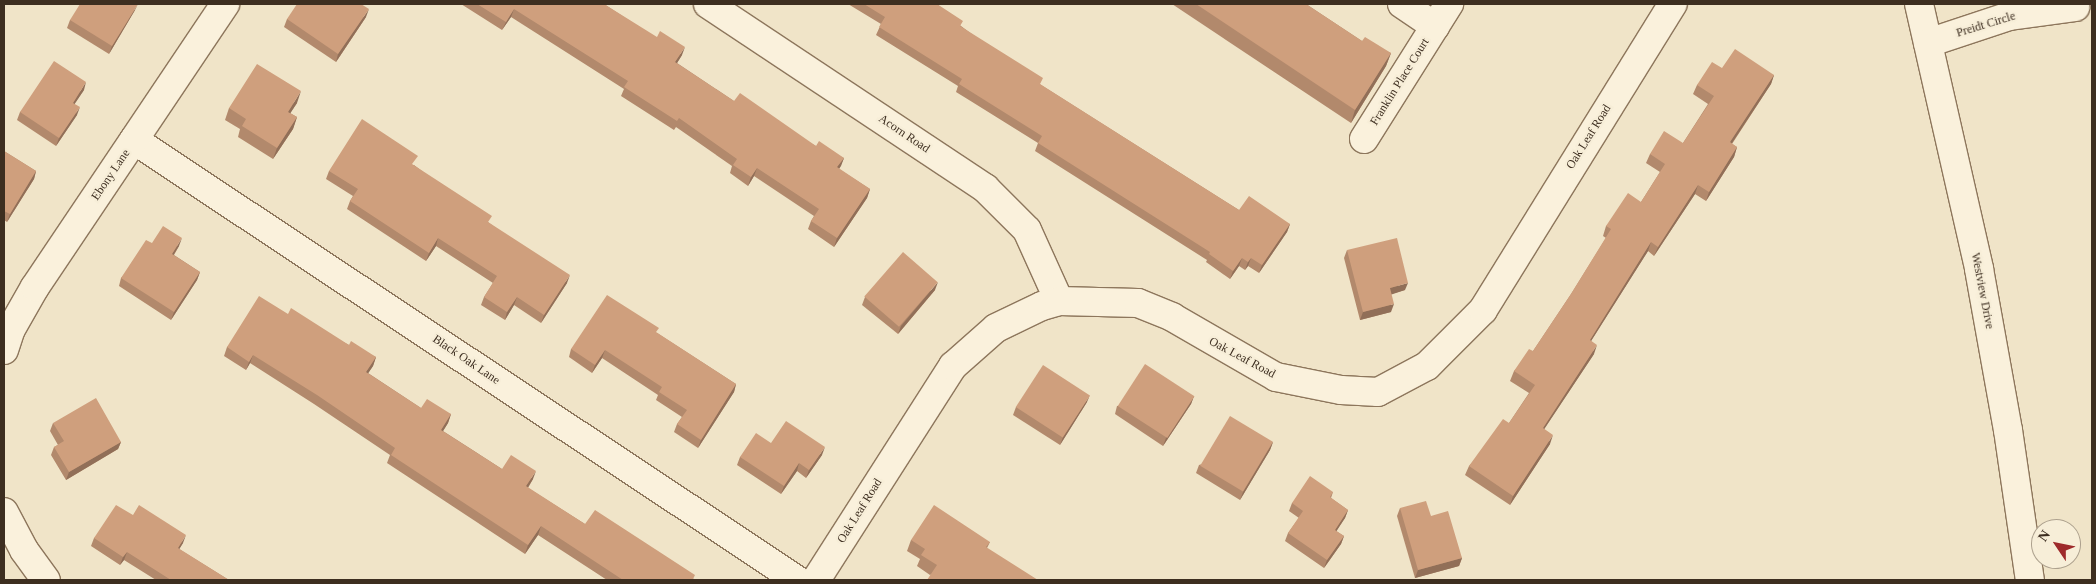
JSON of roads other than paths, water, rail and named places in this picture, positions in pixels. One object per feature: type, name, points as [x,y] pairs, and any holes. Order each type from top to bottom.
[{"type":"street","name":"Ebony Lane","points":[[4,350],[11,329],[34,288],[225,4]]},
{"type":"street","name":"Acorn Road","points":[[708,4],[985,188],[1027,230],[1059,301]]},
{"type":"street","name":"Franklin Place Court","points":[[1364,139],[1442,15],[1402,4]]},
{"type":"street","name":"Oak Leaf Road","points":[[816,580],[953,366],[996,328],[1026,312],[1059,301],[1138,303],[1172,317],[1276,377],[1341,390],[1378,392],[1427,366],[1483,310],[1673,4]]},
{"type":"street","name":"Westview Drive","points":[[1919,4],[1979,270],[2010,439],[2030,580]]},
{"type":"street","name":"Preidt Circle","points":[[1928,43],[2009,16],[2081,10]]},
{"type":"street","name":"Black Oak Lane","points":[[134,140],[797,580]]},
{"type":"street","points":[[4,512],[24,550],[46,580]]}]
